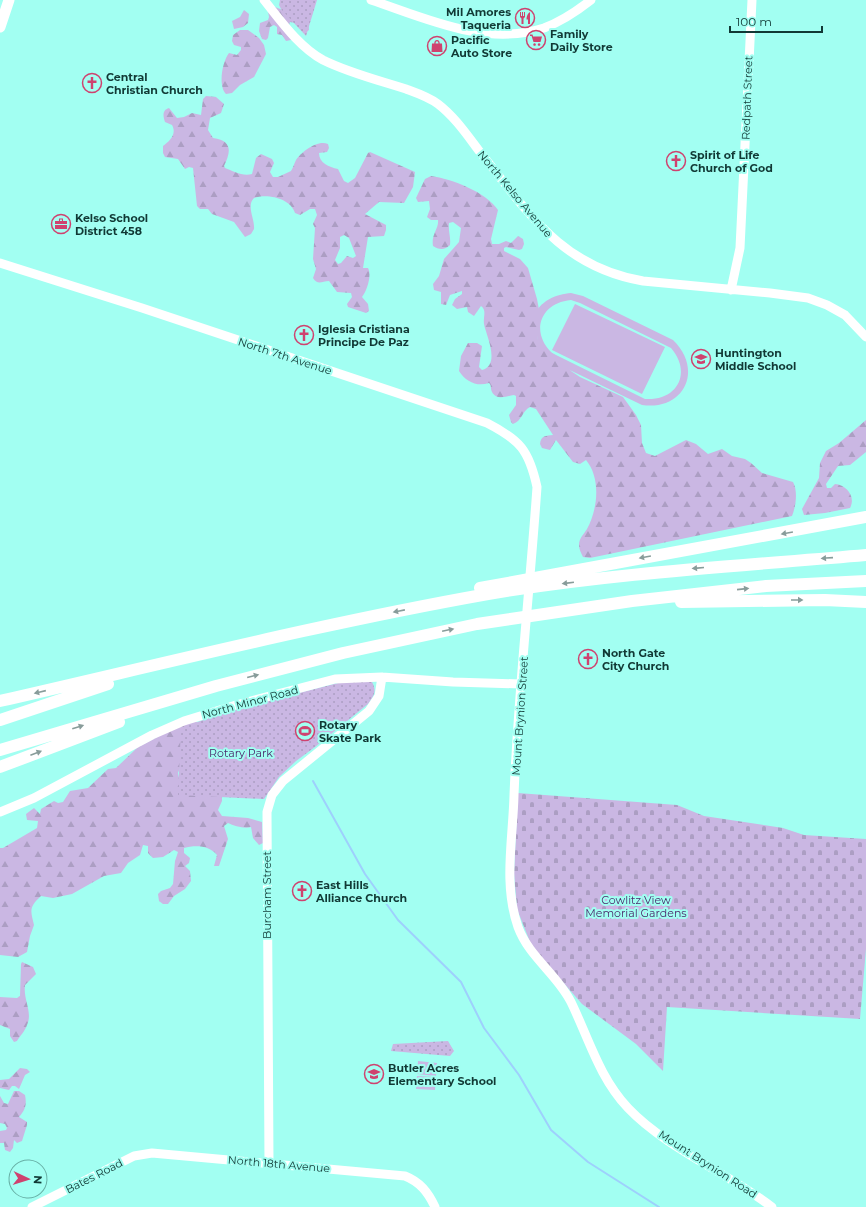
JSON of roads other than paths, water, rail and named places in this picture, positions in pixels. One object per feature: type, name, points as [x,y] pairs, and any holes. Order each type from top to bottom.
[{"type":"highway","points":[[426,606],[474,589],[866,517]]},
{"type":"highway","points":[[0,701],[334,624],[515,590],[710,567],[866,555]]},
{"type":"highway","points":[[0,750],[216,686],[343,653],[447,630],[632,601],[766,586],[866,581]]},
{"type":"highway","points":[[632,601],[682,602],[825,600],[866,602]]},
{"type":"highway","points":[[0,720],[174,662]]},
{"type":"highway","points":[[0,767],[216,686]]},
{"type":"main road","points":[[0,27],[9,0]]},
{"type":"street","name":"North Kelso Avenue","points":[[265,0],[307,49],[322,59],[339,67],[424,96],[438,104],[457,122],[524,207],[552,239],[582,261],[625,278],[730,290],[793,295],[818,301],[844,315],[866,337]]},
{"type":"street","points":[[371,0],[463,30],[510,34],[544,28],[578,10],[591,0]]},
{"type":"street","name":"Redpath Street","points":[[730,290],[740,248],[752,0]]},
{"type":"street","name":"North 7th Avenue","points":[[0,263],[142,308],[487,423],[507,434],[525,451],[532,465],[538,487]]},
{"type":"street","name":"Mount Brynion Street","points":[[526,942],[518,929],[513,911],[509,877],[521,684],[526,642],[538,487]]},
{"type":"street","name":"North Minor Road","points":[[0,812],[34,798],[152,735],[184,721],[236,705],[335,679],[382,677],[452,682],[521,684]]},
{"type":"street","name":"Burcham Street","points":[[269,1163],[267,812],[272,795],[283,781],[369,711],[379,696],[382,677]]},
{"type":"street","name":"Mount Brynion Road","points":[[526,942],[538,960],[556,980],[570,1001],[594,1058],[605,1077],[629,1109],[674,1144],[749,1189],[772,1207]]},
{"type":"street","name":"North 18th Avenue","points":[[134,1156],[152,1153],[395,1174],[415,1180],[422,1186],[435,1207]]},
{"type":"street","name":"Bates Road","points":[[32,1207],[134,1156]]},
{"type":"waterway","points":[[313,781],[365,874],[398,920],[461,982],[484,1028],[519,1075],[551,1130],[588,1162],[659,1207]]},
{"type":"place","name":"Mil Amores Taqueria","points":[[525,18]]},
{"type":"place","name":"Family Daily Store","points":[[536,40]]},
{"type":"place","name":"Pacific Auto Store","points":[[437,46]]},
{"type":"place","name":"Central Christian Church","points":[[92,83]]},
{"type":"place","name":"Spirit of Life Church of God","points":[[676,161]]},
{"type":"place","name":"Kelso School District 458","points":[[61,224]]},
{"type":"place","name":"Iglesia Cristiana Principe De Paz","points":[[304,335]]},
{"type":"place","name":"Huntington Middle School","points":[[701,359]]},
{"type":"place","name":"North Gate City Church","points":[[588,659]]},
{"type":"place","name":"Rotary Skate Park","points":[[305,731]]},
{"type":"place","name":"East Hills Alliance Church","points":[[302,891]]},
{"type":"place","name":"Butler Acres Elementary School","points":[[374,1074]]},
{"type":"park label","name":"Rotary Park","points":[[241,753]]},
{"type":"park label","name":"Cowlitz View Memorial Gardens","points":[[636,906]]}]
